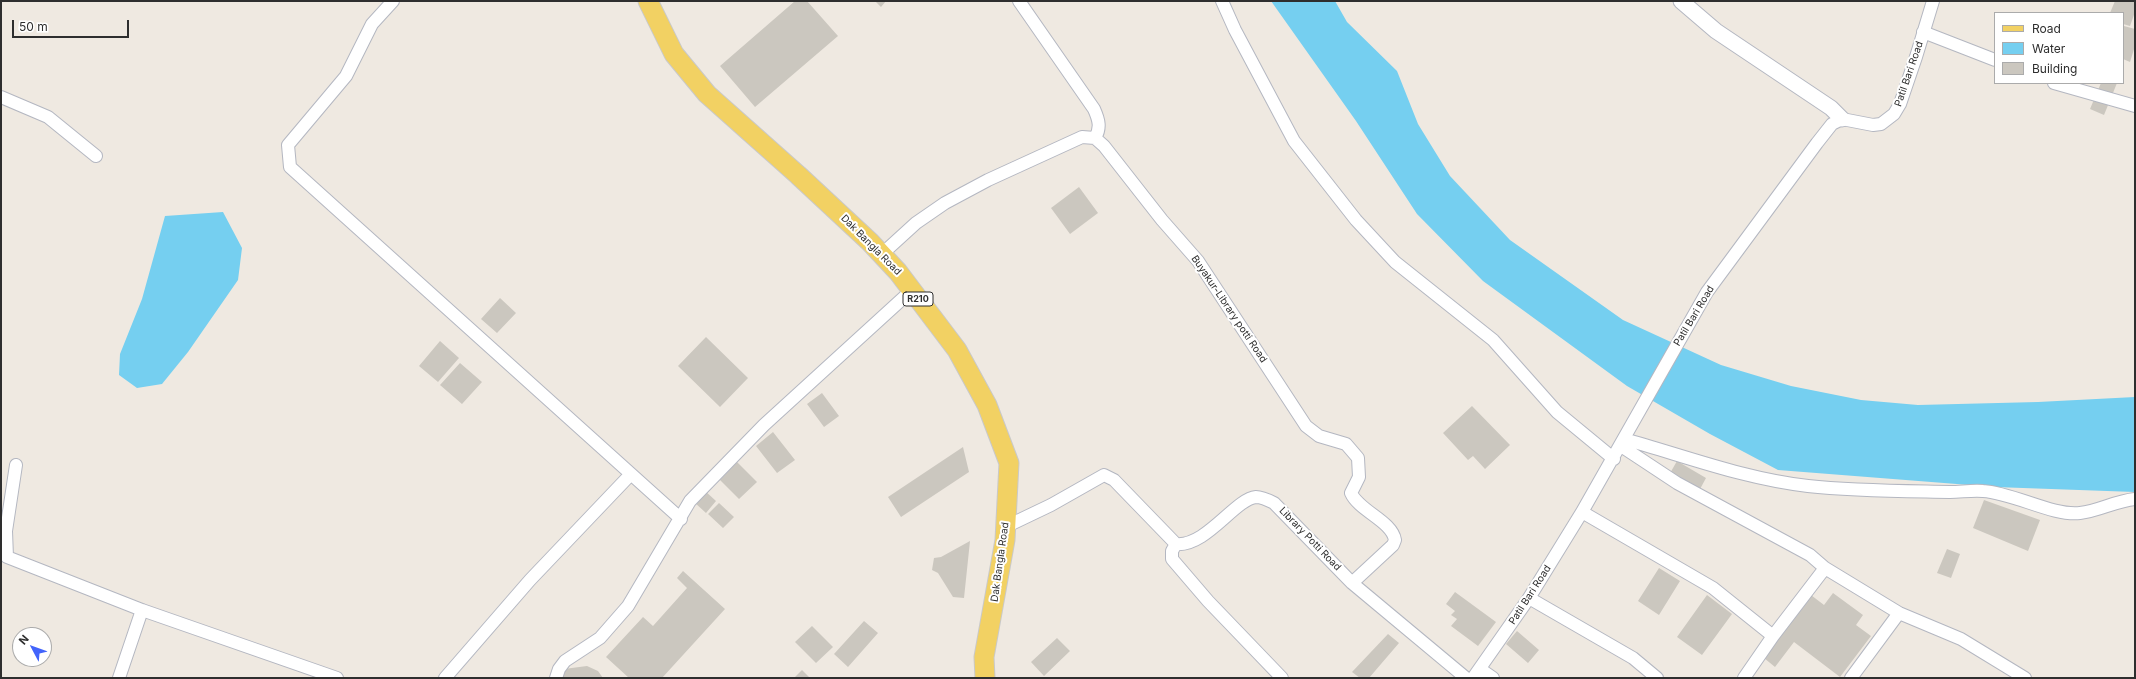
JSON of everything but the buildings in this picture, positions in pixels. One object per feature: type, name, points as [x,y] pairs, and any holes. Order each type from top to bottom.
[{"type":"main road","name":"Dak Bangla Road","points":[[648,1],[674,54],[707,94],[798,175],[882,254],[912,290],[957,350],[987,405],[1009,463],[1005,540],[984,657],[985,678]]},
{"type":"street","points":[[393,1],[372,24],[346,76],[288,145],[290,167],[681,519]]},
{"type":"street","points":[[882,254],[916,223],[945,203],[988,180],[1082,138],[1095,138],[1098,133],[1099,122],[1094,109],[1019,1]]},
{"type":"street","points":[[1222,1],[1235,30],[1294,141],[1356,220],[1395,262],[1493,340],[1557,412],[1614,459]]},
{"type":"street","points":[[1681,1],[1704,22],[1831,108],[1842,119]]},
{"type":"street","name":"Patil Bari Road","points":[[1477,674],[1529,598],[1582,512],[1614,459],[1708,292],[1817,143],[1832,124],[1842,119],[1873,125],[1881,124],[1894,114],[1900,104],[1933,1]]},
{"type":"street","points":[[1924,32],[1994,60]]},
{"type":"street","points":[[2058,84],[2135,106]]},
{"type":"street","points":[[1,97],[48,117],[96,156]]},
{"type":"street","name":"Buyakur-Library potti Road","points":[[1095,138],[1104,146],[1162,220],[1198,261],[1306,426],[1319,436],[1346,444],[1358,458],[1359,477],[1351,493],[1354,500],[1388,528],[1395,540],[1393,545],[1352,582]]},
{"type":"street","points":[[556,678],[559,668],[564,661],[600,638],[628,606],[681,519],[690,501],[764,425],[912,290]]},
{"type":"street","points":[[1624,439],[1750,476],[1807,486],[1847,489],[1984,491],[2009,496],[2055,510],[2078,514],[2097,510],[2119,501],[2135,499]]},
{"type":"street","points":[[1624,439],[1677,483],[1810,555],[1826,568],[1899,614],[1961,639],[2026,678]]},
{"type":"street","points":[[16,465],[6,531],[7,557],[142,610],[337,678]]},
{"type":"street","points":[[445,678],[530,580],[631,474]]},
{"type":"street","points":[[1005,527],[1051,505],[1104,475],[1114,480],[1176,544],[1172,551],[1172,559],[1282,678]]},
{"type":"street","name":"Library Potti Road","points":[[1176,544],[1194,540],[1220,523],[1248,500],[1255,497],[1274,503],[1352,582],[1466,678]]},
{"type":"street","points":[[1582,512],[1713,588],[1773,636]]},
{"type":"street","points":[[1744,678],[1773,636],[1826,568]]},
{"type":"street","points":[[1529,598],[1633,658],[1657,678]]},
{"type":"street","points":[[119,678],[142,610]]},
{"type":"street","points":[[1852,678],[1899,614]]},
{"type":"street","points":[[1477,674],[1493,678]]},
{"type":"water","points":[[1271,1],[1335,1],[1347,22],[1397,71],[1418,124],[1450,176],[1510,240],[1623,320],[1721,365],[1791,386],[1861,400],[1918,405],[2038,402],[2135,397],[2135,492],[1995,487],[1778,470],[1710,434],[1627,386],[1483,281],[1417,214],[1356,121]]},
{"type":"water","points":[[223,212],[242,248],[238,280],[188,352],[162,384],[137,388],[119,375],[120,354],[142,299],[165,216]]}]
